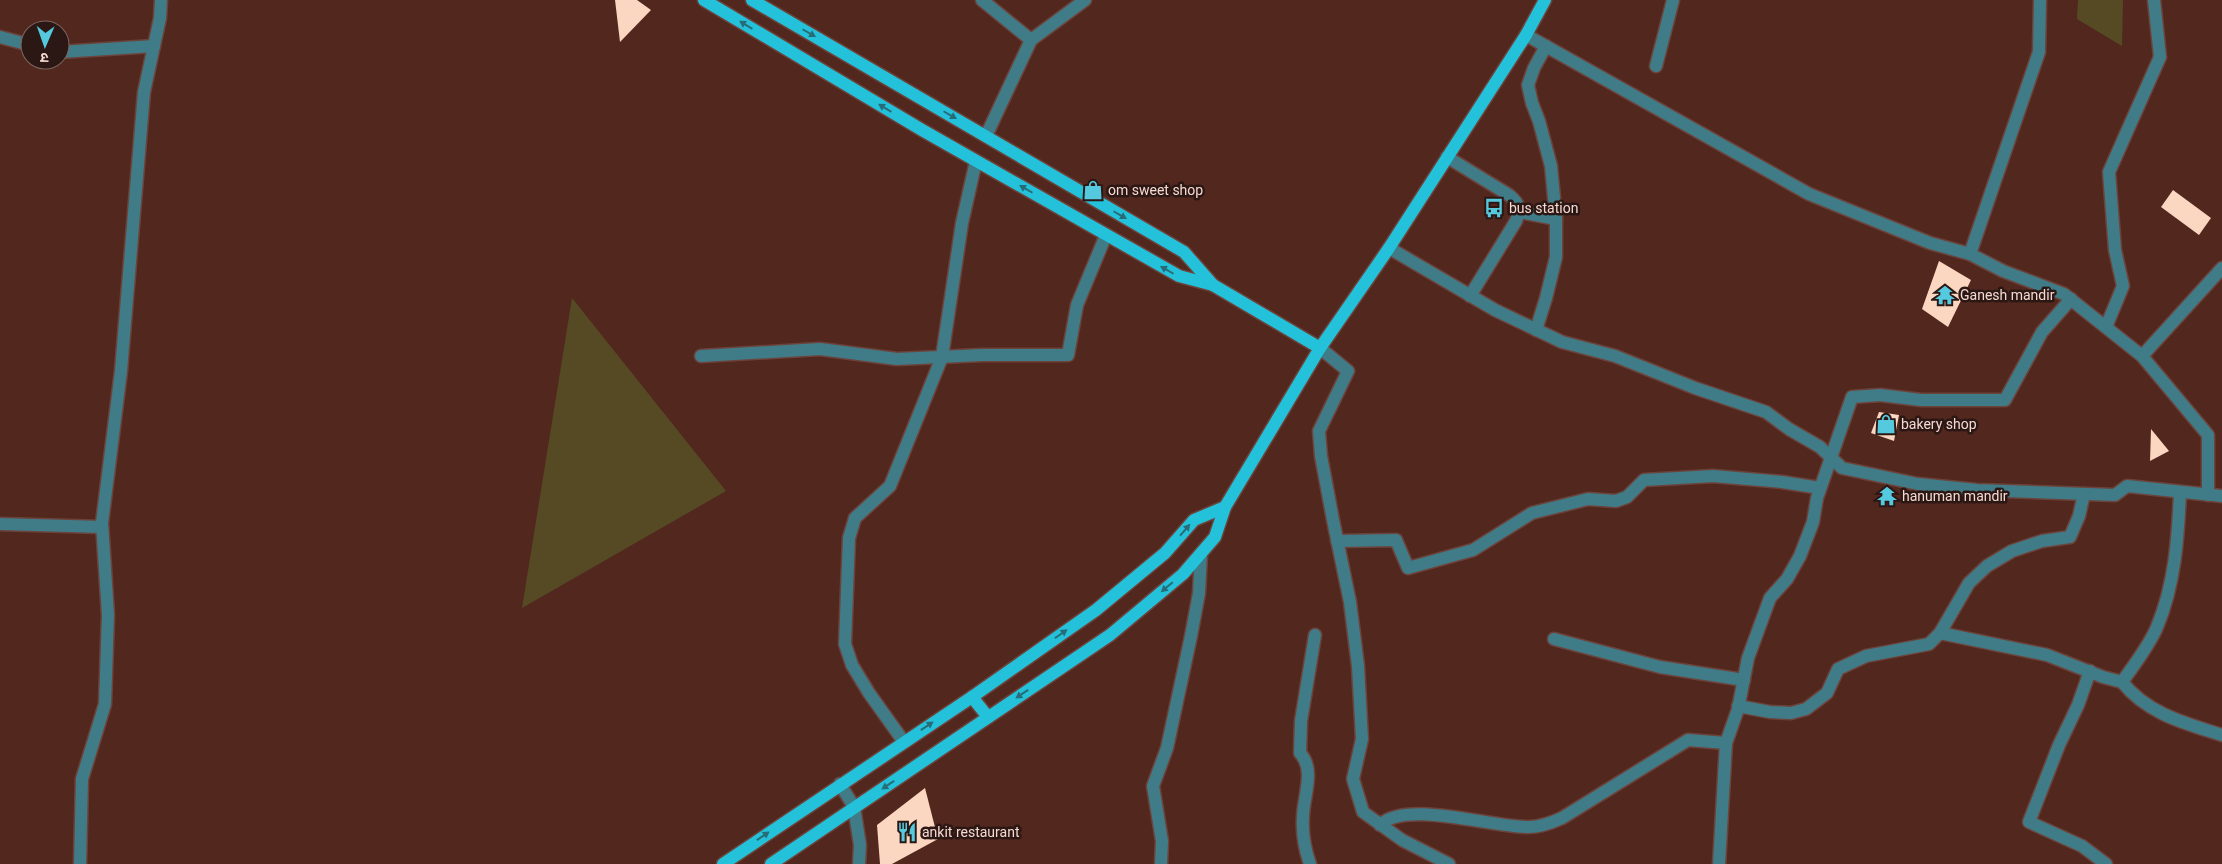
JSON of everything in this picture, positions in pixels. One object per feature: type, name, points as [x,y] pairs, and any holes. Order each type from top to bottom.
[{"type":"main road","points":[[704,0],[976,161],[1106,235],[1179,276],[1213,286],[1320,348]]},
{"type":"main road","points":[[752,0],[1184,252],[1213,286]]},
{"type":"main road","points":[[771,864],[1110,635],[1183,574],[1201,554],[1215,538],[1225,507],[1320,348],[1388,248],[1526,35],[1545,0]]},
{"type":"main road","points":[[723,864],[972,697],[1096,610],[1165,553],[1194,520],[1225,507]]},
{"type":"main road","points":[[972,697],[988,717]]},
{"type":"street","points":[[80,864],[82,779],[104,704],[108,615],[102,527],[122,372],[144,92],[162,0]]},
{"type":"street","points":[[982,0],[1031,40]]},
{"type":"street","points":[[986,136],[1031,40],[1084,0]]},
{"type":"street","points":[[1656,66],[1673,0]]},
{"type":"street","points":[[1970,254],[2039,52],[2040,0]]},
{"type":"street","points":[[2106,327],[2123,286],[2114,250],[2109,172],[2160,57],[2154,0]]},
{"type":"street","points":[[1526,35],[1809,194],[1930,243],[1970,254],[2003,271],[2064,294],[2142,356],[2208,435],[2208,495]]},
{"type":"street","points":[[0,37],[20,42]]},
{"type":"street","points":[[70,51],[154,46]]},
{"type":"street","points":[[1536,330],[1556,257],[1556,219],[1551,166],[1528,85],[1534,68],[1546,46]]},
{"type":"street","points":[[1447,157],[1509,195],[1518,202],[1520,212],[1470,296]]},
{"type":"street","points":[[904,742],[868,693],[852,665],[845,644],[849,538],[855,518],[890,486],[942,357],[962,222],[976,161]]},
{"type":"street","points":[[1520,212],[1556,219]]},
{"type":"street","points":[[701,356],[820,349],[897,359],[1068,355],[1077,305],[1106,235]]},
{"type":"street","points":[[1388,248],[1470,296],[1562,342],[1615,356],[1695,388],[1766,412],[1789,429],[1820,447],[1842,468],[1918,484],[1977,490],[2115,495],[2127,486],[2222,496]]},
{"type":"street","points":[[2142,356],[2222,268]]},
{"type":"street","points":[[1719,864],[1726,743],[1738,706],[1748,658],[1770,598],[1787,579],[1800,556],[1813,522],[1820,488],[1852,397],[1880,395],[1921,400],[2005,400],[2042,332],[2071,299]]},
{"type":"street","points":[[1320,348],[1348,371],[1319,431],[1321,456],[1350,602],[1358,666],[1362,739],[1353,779],[1363,812],[1402,840],[1449,864]]},
{"type":"street","points":[[1337,541],[1396,540],[1408,568],[1473,550],[1532,513],[1588,499],[1616,501],[1627,497],[1644,480],[1713,476],[1782,482],[1820,488]]},
{"type":"street","points":[[2122,682],[2156,628],[2168,595],[2175,565],[2180,492]]},
{"type":"street","points":[[1738,706],[1770,712],[1792,713],[1806,709],[1827,693],[1838,669],[1866,656],[1929,644],[1940,633],[1969,583],[1987,566],[2012,551],[2042,541],[2070,537],[2079,516],[2084,494]]},
{"type":"street","points":[[0,524],[102,527]]},
{"type":"street","points":[[1161,864],[1162,841],[1153,786],[1167,748],[1199,593],[1201,554]]},
{"type":"street","points":[[1940,633],[2047,654],[2122,682],[2134,696],[2162,714],[2222,735]]},
{"type":"street","points":[[1310,864],[1306,855],[1302,817],[1308,768],[1306,760],[1300,754],[1301,721],[1315,635]]},
{"type":"street","points":[[1554,639],[1660,667],[1744,680]]},
{"type":"street","points":[[2090,671],[2078,705],[2059,745],[2029,822],[2082,846],[2106,864]]},
{"type":"street","points":[[1380,824],[1386,818],[1393,816],[1430,815],[1516,827],[1546,825],[1562,818],[1688,740],[1726,743]]},
{"type":"street","points":[[840,784],[854,807],[860,845],[859,864]]},
{"type":"shaded area","points":[[2078,0],[2123,0],[2122,46],[2077,19]]},
{"type":"shaded area","points":[[572,298],[726,491],[522,608]]},
{"type":"building","points":[[615,0],[637,0],[651,10],[620,42]]},
{"type":"building","points":[[2173,190],[2211,218],[2199,235],[2161,207]]},
{"type":"building","name":"Ganesh mandir","points":[[1939,261],[1971,280],[1948,327],[1922,309]]},
{"type":"building","name":"bakery shop","points":[[1879,412],[1899,415],[1894,441],[1871,433]]},
{"type":"building","points":[[2151,429],[2169,451],[2150,461]]},
{"type":"building","name":"ankit restaurant","points":[[925,788],[938,839],[892,864],[880,864],[877,825]]},
{"type":"place","name":"om sweet shop","points":[[1093,190]]},
{"type":"place","name":"bus station","points":[[1494,208]]},
{"type":"place","name":"Ganesh mandir","points":[[1945,295]]},
{"type":"place","name":"bakery shop","points":[[1886,424]]},
{"type":"place","name":"hanuman mandir","points":[[1887,496]]},
{"type":"place","name":"ankit restaurant","points":[[907,832]]}]
